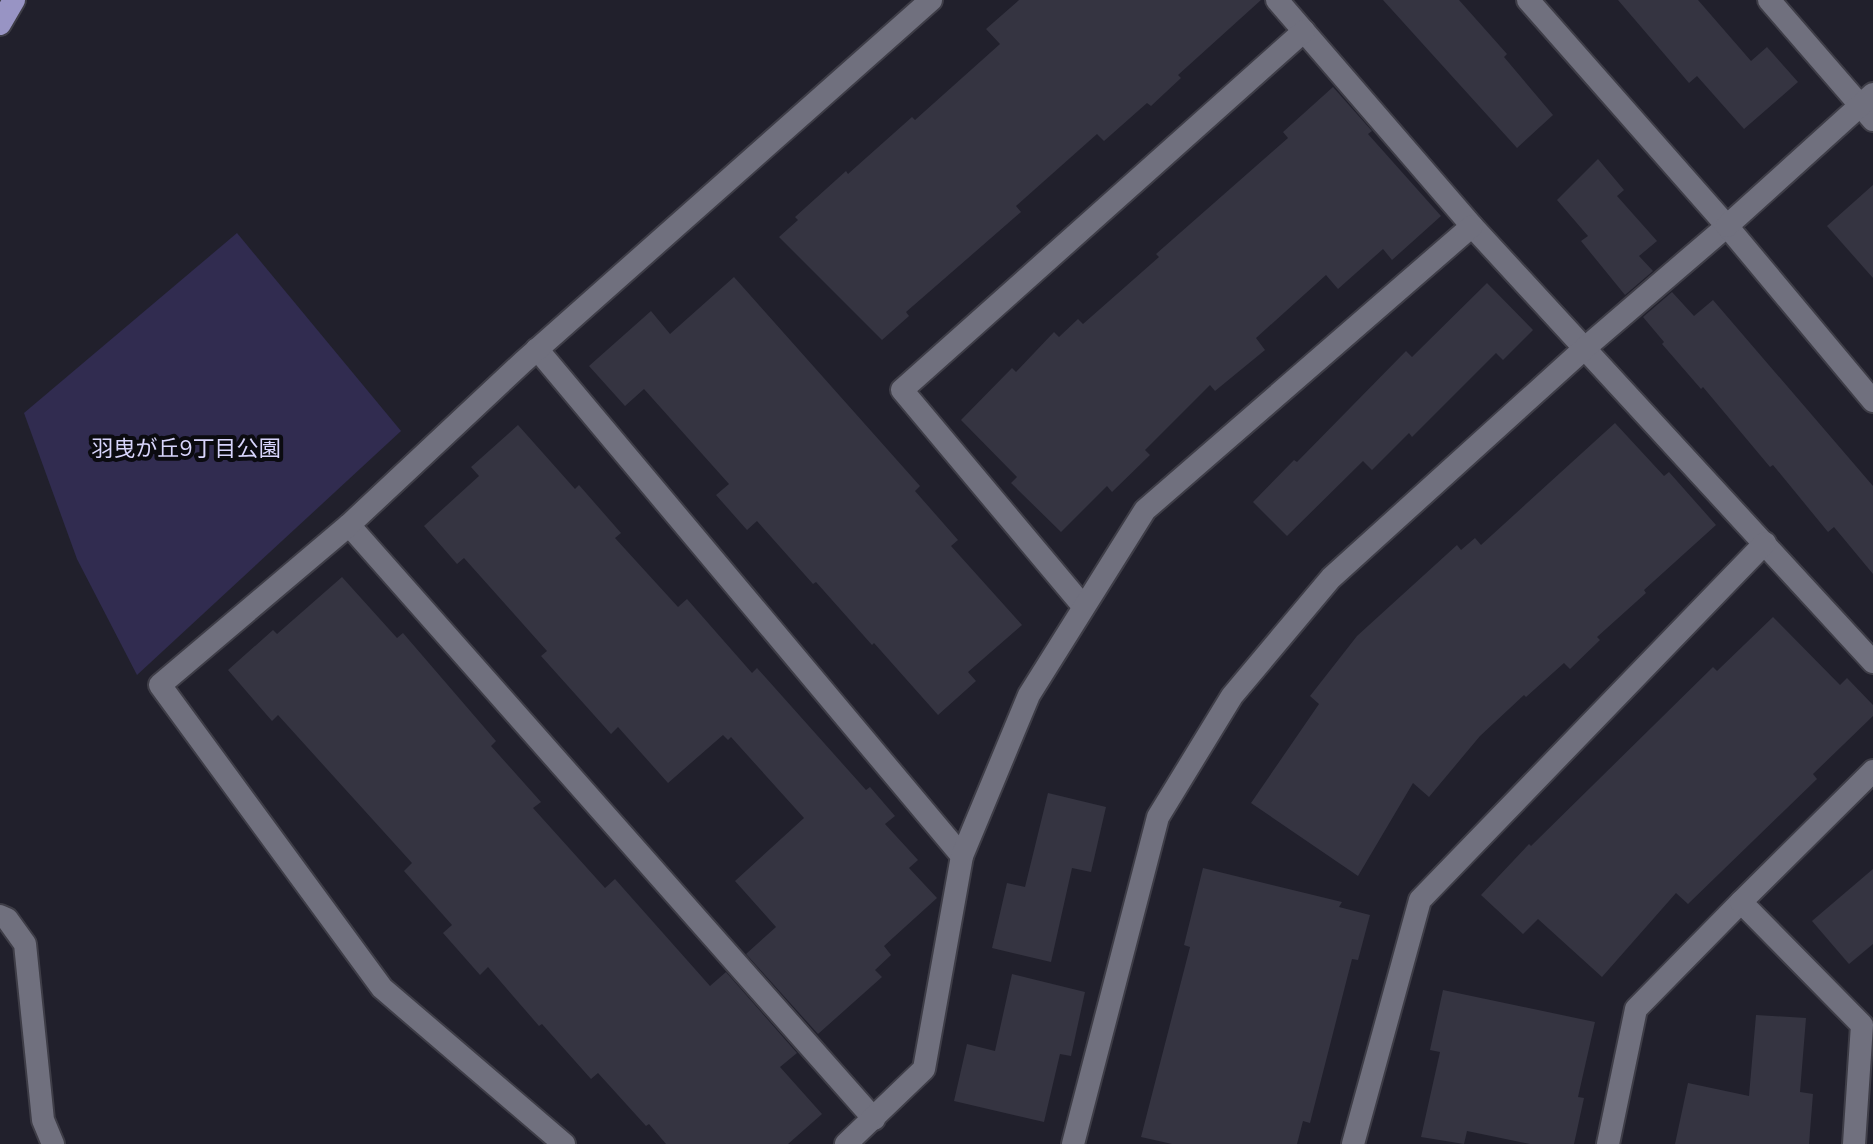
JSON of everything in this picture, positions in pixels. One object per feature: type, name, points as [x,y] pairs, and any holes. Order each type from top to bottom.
[{"type":"main road","points":[[0,24],[14,0]]},
{"type":"street","points":[[564,1144],[382,988],[160,685],[349,525],[537,349],[931,0]]},
{"type":"street","points":[[1277,0],[1472,226],[1873,662]]},
{"type":"street","points":[[1528,0],[1727,226],[1873,401]]},
{"type":"street","points":[[1073,1144],[1158,817],[1232,696],[1331,578],[1585,348],[1869,107],[1769,0]]},
{"type":"street","points":[[1083,606],[902,390],[1304,31]]},
{"type":"street","points":[[846,1144],[924,1069],[962,856],[1029,695],[1145,510],[1472,226]]},
{"type":"street","points":[[537,349],[962,856]]},
{"type":"street","points":[[349,525],[874,1119]]},
{"type":"street","points":[[1353,1144],[1420,900],[1765,543]]},
{"type":"street","points":[[1608,1144],[1636,1009],[1873,771]]},
{"type":"street","points":[[1741,902],[1862,1025],[1854,1144]]},
{"type":"street","points":[[0,916],[7,919],[25,944],[43,1120],[53,1144]]},
{"type":"green space","name":"羽曳が丘9丁目公園","points":[[237,233],[401,431],[137,675],[77,559],[24,413]]},
{"type":"building","points":[[1019,0],[1261,0],[1178,75],[1181,78],[1151,106],[1147,103],[1104,141],[1097,134],[1016,206],[1021,212],[906,312],[909,316],[882,340],[779,237],[798,220],[795,217],[846,171],[848,174],[912,117],[915,120],[1000,44],[986,29]]},
{"type":"building","points":[[1383,0],[1459,0],[1507,54],[1504,57],[1553,115],[1517,148]]},
{"type":"building","points":[[1618,0],[1698,0],[1751,61],[1767,47],[1798,82],[1744,129],[1697,76],[1689,83]]},
{"type":"building","points":[[1333,87],[1372,131],[1368,134],[1441,216],[1392,260],[1383,249],[1338,289],[1326,275],[1256,338],[1265,350],[1215,391],[1210,385],[1145,450],[1150,455],[1112,492],[1107,486],[1061,532],[1011,483],[1017,477],[961,420],[1012,368],[1016,372],[1054,332],[1059,337],[1078,319],[1083,324],[1159,257],[1156,254],[1288,138],[1283,132]]},
{"type":"building","points":[[1598,159],[1624,190],[1617,196],[1657,241],[1639,256],[1653,271],[1625,295],[1581,241],[1588,236],[1557,200]]},
{"type":"building","points":[[1873,185],[1873,278],[1827,226]]},
{"type":"building","points":[[734,277],[920,486],[915,491],[958,540],[951,546],[1022,625],[968,672],[976,681],[938,715],[757,521],[747,530],[716,495],[729,484],[644,389],[625,406],[589,366],[651,311],[670,334]]},
{"type":"building","points":[[1487,283],[1533,330],[1503,360],[1496,353],[1412,437],[1409,433],[1372,470],[1363,461],[1287,536],[1253,502],[1294,460],[1297,462],[1406,351],[1412,357]]},
{"type":"building","points":[[1672,292],[1694,316],[1713,300],[1873,486],[1873,574],[1834,527],[1828,532],[1773,465],[1770,467],[1703,387],[1701,389],[1662,344],[1664,342],[1643,317]]},
{"type":"building","points":[[1615,423],[1664,476],[1669,472],[1716,525],[1644,590],[1646,593],[1597,637],[1600,640],[1570,669],[1564,663],[1480,736],[1429,797],[1413,783],[1358,876],[1251,803],[1319,704],[1310,696],[1357,636],[1457,545],[1461,550],[1475,538],[1481,545]]},
{"type":"building","points":[[518,425],[575,489],[579,485],[621,533],[615,538],[678,607],[687,599],[752,673],[757,668],[866,790],[870,787],[895,816],[885,824],[918,860],[909,868],[937,898],[884,946],[891,955],[875,970],[882,977],[818,1034],[746,954],[776,927],[735,881],[804,818],[731,737],[728,740],[723,735],[668,783],[618,727],[611,734],[541,656],[547,651],[464,558],[457,564],[424,526],[479,476],[471,467]]},
{"type":"building","points":[[342,577],[397,638],[403,633],[496,741],[491,746],[541,802],[533,808],[605,888],[615,879],[710,986],[726,972],[797,1053],[780,1067],[822,1114],[788,1144],[666,1144],[598,1073],[591,1079],[488,967],[480,975],[443,933],[452,925],[404,871],[412,863],[278,715],[272,721],[228,670],[273,630],[277,634]]},
{"type":"building","points":[[1773,617],[1840,685],[1847,678],[1873,705],[1873,716],[1813,774],[1817,779],[1688,904],[1676,893],[1602,977],[1538,919],[1523,934],[1481,895],[1529,844],[1531,846],[1713,667],[1717,671]]},
{"type":"building","points":[[1048,793],[1106,807],[1091,872],[1072,868],[1051,962],[992,948],[1007,883],[1025,887]]},
{"type":"building","points":[[1203,868],[1342,902],[1339,907],[1370,915],[1358,960],[1352,959],[1310,1123],[1303,1121],[1297,1144],[1172,1144],[1141,1137],[1190,947],[1184,945]]},
{"type":"building","points":[[1873,869],[1873,944],[1849,964],[1812,921]]},
{"type":"building","points":[[1012,974],[1085,992],[1071,1056],[1060,1054],[1044,1122],[954,1101],[967,1044],[995,1051]]},
{"type":"building","points":[[1443,990],[1595,1022],[1578,1097],[1584,1098],[1574,1144],[1530,1144],[1467,1131],[1464,1144],[1421,1137],[1440,1052],[1430,1050]]},
{"type":"building","points":[[1756,1015],[1806,1018],[1800,1092],[1813,1094],[1809,1144],[1675,1144],[1688,1083],[1749,1096]]}]
